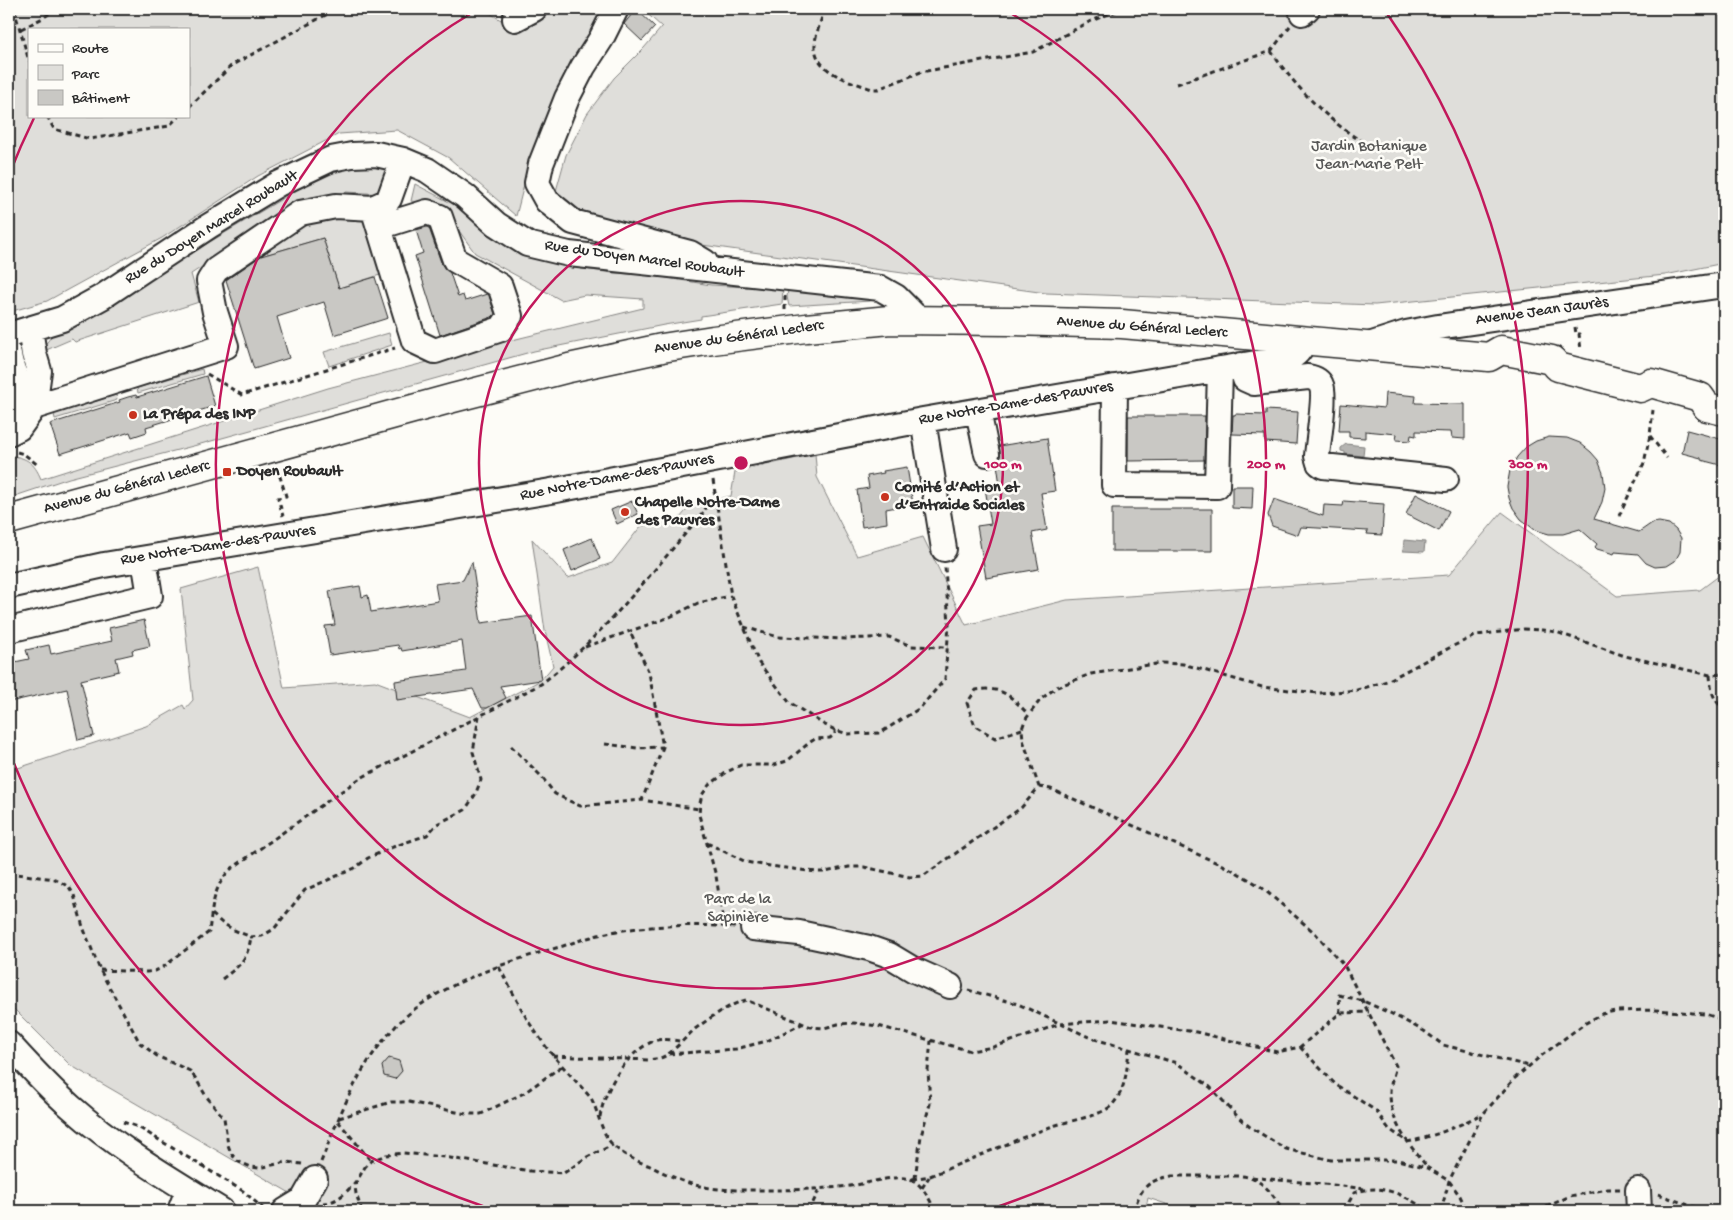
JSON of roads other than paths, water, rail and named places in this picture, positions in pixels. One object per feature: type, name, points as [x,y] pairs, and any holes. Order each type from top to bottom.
[{"type":"main road","name":"Avenue du Général Leclerc","points":[[9,520],[568,368],[662,348],[722,338],[890,320],[1122,324],[1489,357],[1498,366],[1548,374],[1558,368],[1647,399],[1694,412],[1716,409]]},
{"type":"street","points":[[616,9],[567,98],[541,164],[538,183],[541,192],[547,201],[573,222],[690,253],[722,272]]},
{"type":"street","name":"Rue du Doyen Marcel Roubault","points":[[19,332],[62,319],[102,297],[209,226],[278,184],[324,162],[352,154],[376,154],[403,160],[426,170],[458,191],[496,224],[527,244],[569,254],[880,288],[896,297],[920,321]]},
{"type":"street","points":[[376,217],[389,199],[403,160]]},
{"type":"street","points":[[34,407],[226,346],[215,312],[209,281],[216,270],[300,212],[336,206],[376,217],[427,212],[440,217],[455,260],[500,286],[510,316],[501,329],[435,351],[414,342],[376,217]]},
{"type":"street","name":"Avenue Jean Jaurès","points":[[1362,346],[1406,333],[1438,327],[1724,285]]},
{"type":"street","points":[[12,442],[19,428],[34,407],[39,371],[34,354],[19,332]]},
{"type":"street","name":"Rue Notre-Dame-des-Pauvres","points":[[9,586],[104,565],[551,491],[978,410],[1239,366],[1276,362],[1296,355],[1302,350],[1293,339]]},
{"type":"street","points":[[9,354],[20,383],[19,401],[9,415]]},
{"type":"street","points":[[1114,387],[1114,485],[1217,486],[1239,366]]},
{"type":"street","points":[[1239,366],[1244,379],[1254,383],[1308,378],[1313,378],[1320,383],[1322,397],[1317,456],[1319,463],[1323,466],[1446,479]]},
{"type":"street","points":[[978,410],[987,454]]},
{"type":"street","points":[[923,420],[944,549]]},
{"type":"street","points":[[9,630],[150,596],[144,559]]},
{"type":"street","points":[[753,928],[799,934],[869,948],[950,986]]},
{"type":"street","points":[[9,1044],[44,1082],[99,1131],[139,1159],[184,1201],[222,1211]]},
{"type":"place","name":"La Prépa des INP","points":[[133,415]]},
{"type":"place","name":"Doyen Roubault","points":[[227,472]]},
{"type":"place","name":"Comité d’Action et d’Entraide Sociales","points":[[885,497]]},
{"type":"place","name":"Chapelle Notre-Dame des Pauvres","points":[[625,512]]},
{"type":"park label","name":"Jardin Botanique Jean-Marie Pelt","points":[[1369,156]]},
{"type":"park label","name":"Parc de la Sapinière","points":[[738,909]]}]
